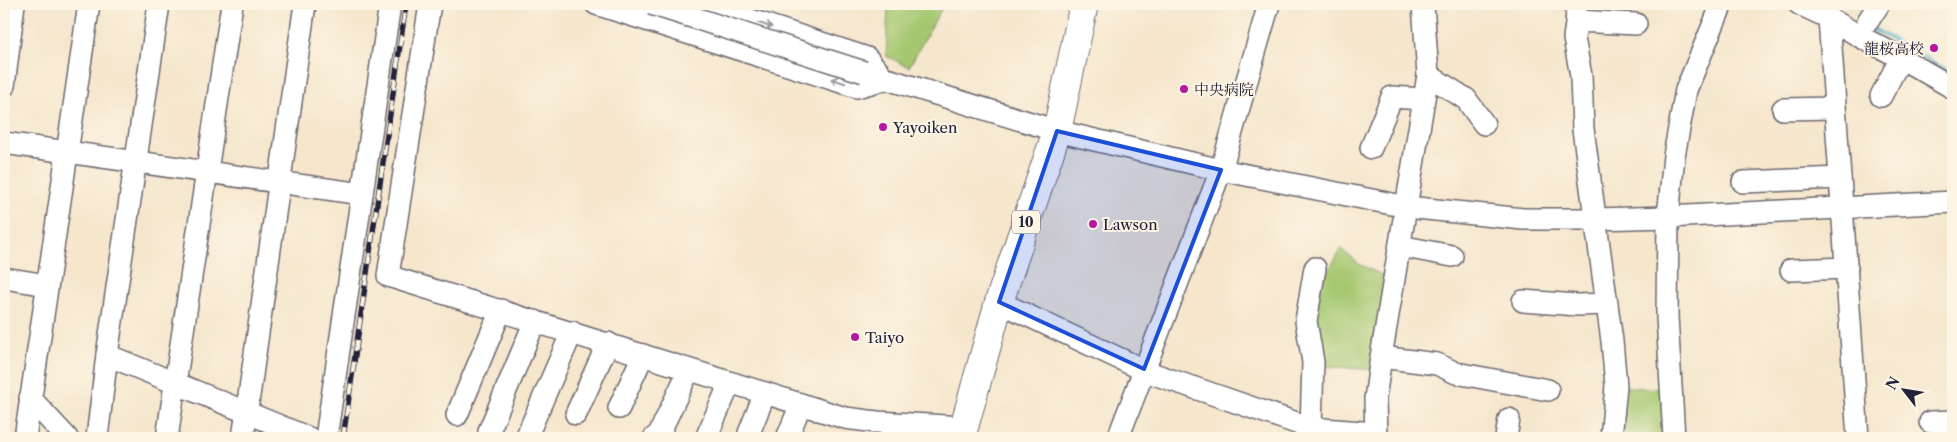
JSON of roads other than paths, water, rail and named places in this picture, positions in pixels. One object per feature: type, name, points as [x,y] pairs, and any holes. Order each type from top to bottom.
[{"type":"highway","name":"10","points":[[962,432],[999,302],[1057,131],[1084,4]]},
{"type":"street","points":[[24,438],[90,4]]},
{"type":"street","points":[[97,438],[107,355],[159,4]]},
{"type":"street","points":[[167,438],[232,4]]},
{"type":"street","points":[[243,438],[306,4]]},
{"type":"street","points":[[326,438],[390,4]]},
{"type":"street","points":[[430,4],[388,276],[608,343],[730,383],[853,419],[962,432]]},
{"type":"street","points":[[596,4],[857,87],[885,79]]},
{"type":"street","points":[[651,4],[885,79],[1057,131],[1221,170],[1407,206],[1522,219],[1596,219],[1668,218],[1953,202]]},
{"type":"street","points":[[681,31],[691,4]]},
{"type":"street","points":[[702,4],[867,58],[885,79]]},
{"type":"street","points":[[1123,436],[1144,369],[1221,170],[1268,4]]},
{"type":"street","points":[[999,302],[1144,369],[1311,428],[1376,435],[1375,399],[1381,357],[1428,76],[1423,4]]},
{"type":"street","points":[[1674,438],[1667,316],[1668,218],[1674,156],[1686,90],[1722,4]]},
{"type":"street","points":[[1799,4],[1829,18],[1953,88]]},
{"type":"street","points":[[4,86],[10,7]]},
{"type":"street","points":[[1611,438],[1616,386],[1583,128],[1581,76],[1574,38],[1575,12],[1636,24]]},
{"type":"street","points":[[1829,18],[1858,438]]},
{"type":"street","points":[[1881,96],[1901,58]]},
{"type":"street","points":[[1428,76],[1466,99],[1484,124]]},
{"type":"street","points":[[1371,148],[1392,97],[1423,99]]},
{"type":"street","points":[[1783,109],[1834,108]]},
{"type":"street","points":[[4,143],[362,194]]},
{"type":"street","points":[[1743,182],[1840,178]]},
{"type":"street","points":[[1400,246],[1452,256]]},
{"type":"street","points":[[1311,428],[1313,362],[1306,320],[1315,268]]},
{"type":"street","points":[[1791,270],[1847,268]]},
{"type":"street","points":[[4,278],[47,285]]},
{"type":"street","points":[[1523,301],[1577,305],[1607,304]]},
{"type":"street","points":[[457,415],[501,310]]},
{"type":"street","points":[[489,431],[535,321]]},
{"type":"street","points":[[526,438],[572,332]]},
{"type":"street","points":[[576,414],[608,343]]},
{"type":"street","points":[[107,355],[309,438]]},
{"type":"street","points":[[619,408],[643,355]]},
{"type":"street","points":[[1381,357],[1437,364],[1456,374],[1548,390]]},
{"type":"street","points":[[657,437],[690,370]]},
{"type":"street","points":[[706,438],[730,383]]},
{"type":"street","points":[[748,433],[765,393]]},
{"type":"street","points":[[30,398],[67,438]]},
{"type":"street","points":[[787,438],[802,404]]},
{"type":"street","points":[[1930,422],[1953,421]]},
{"type":"waterway","points":[[1825,4],[1835,9]]},
{"type":"waterway","points":[[1873,29],[1953,74]]},
{"type":"railway","points":[[343,438],[406,4]]},
{"type":"place","name":"龍桜高校","points":[[1934,48]]},
{"type":"place","name":"中央病院","points":[[1184,89]]},
{"type":"place","name":"Yayoiken","points":[[883,127]]},
{"type":"place","name":"Lawson","points":[[1093,224]]},
{"type":"place","name":"Taiyo","points":[[855,337]]}]
